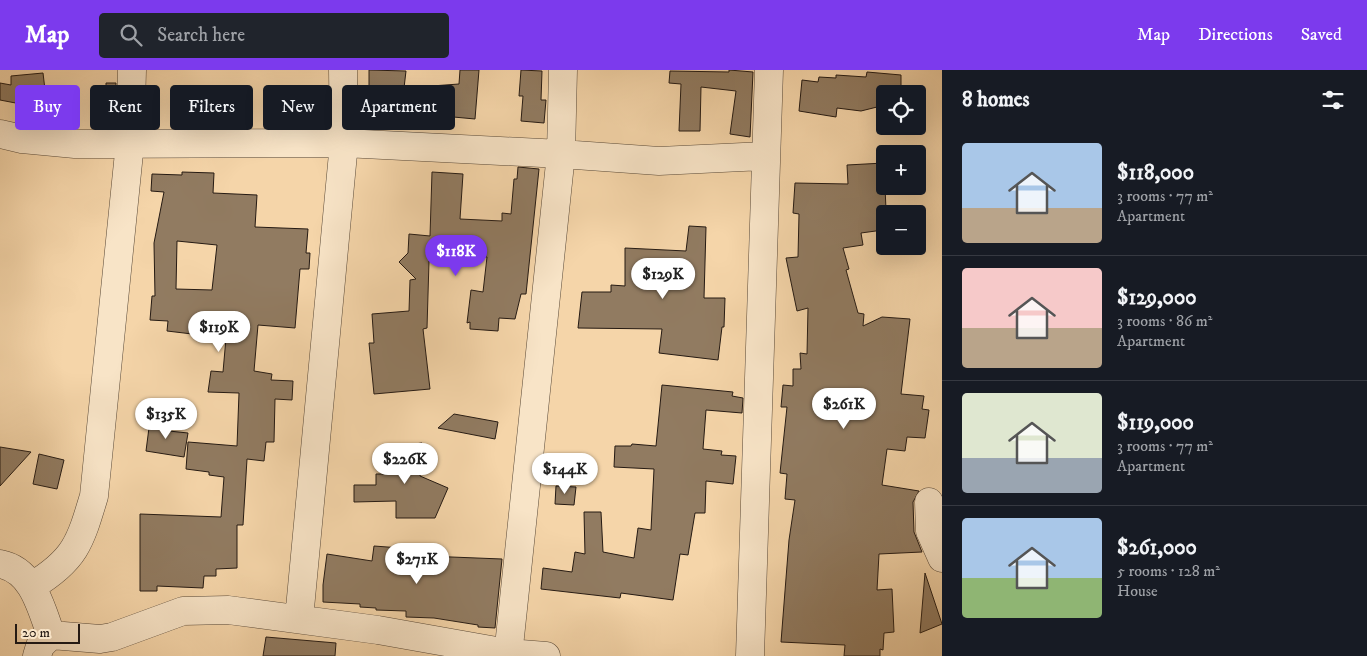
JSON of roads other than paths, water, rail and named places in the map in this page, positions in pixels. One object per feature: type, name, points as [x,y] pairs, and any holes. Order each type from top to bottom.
[{"type":"street","points":[[32,586],[53,573],[73,553],[82,536],[94,496],[130,143],[132,70]]},
{"type":"street","points":[[299,619],[344,143],[343,70]]},
{"type":"street","points":[[508,654],[562,154],[563,70]]},
{"type":"street","points":[[750,656],[769,70]]},
{"type":"street","points":[[0,134],[22,139],[75,144],[344,143],[659,161],[765,156]]},
{"type":"street","points":[[929,502],[930,531],[942,558]]},
{"type":"street","points":[[0,564],[12,566],[32,586],[44,646],[112,637],[182,611],[228,610],[378,630],[508,654],[546,656]]}]
